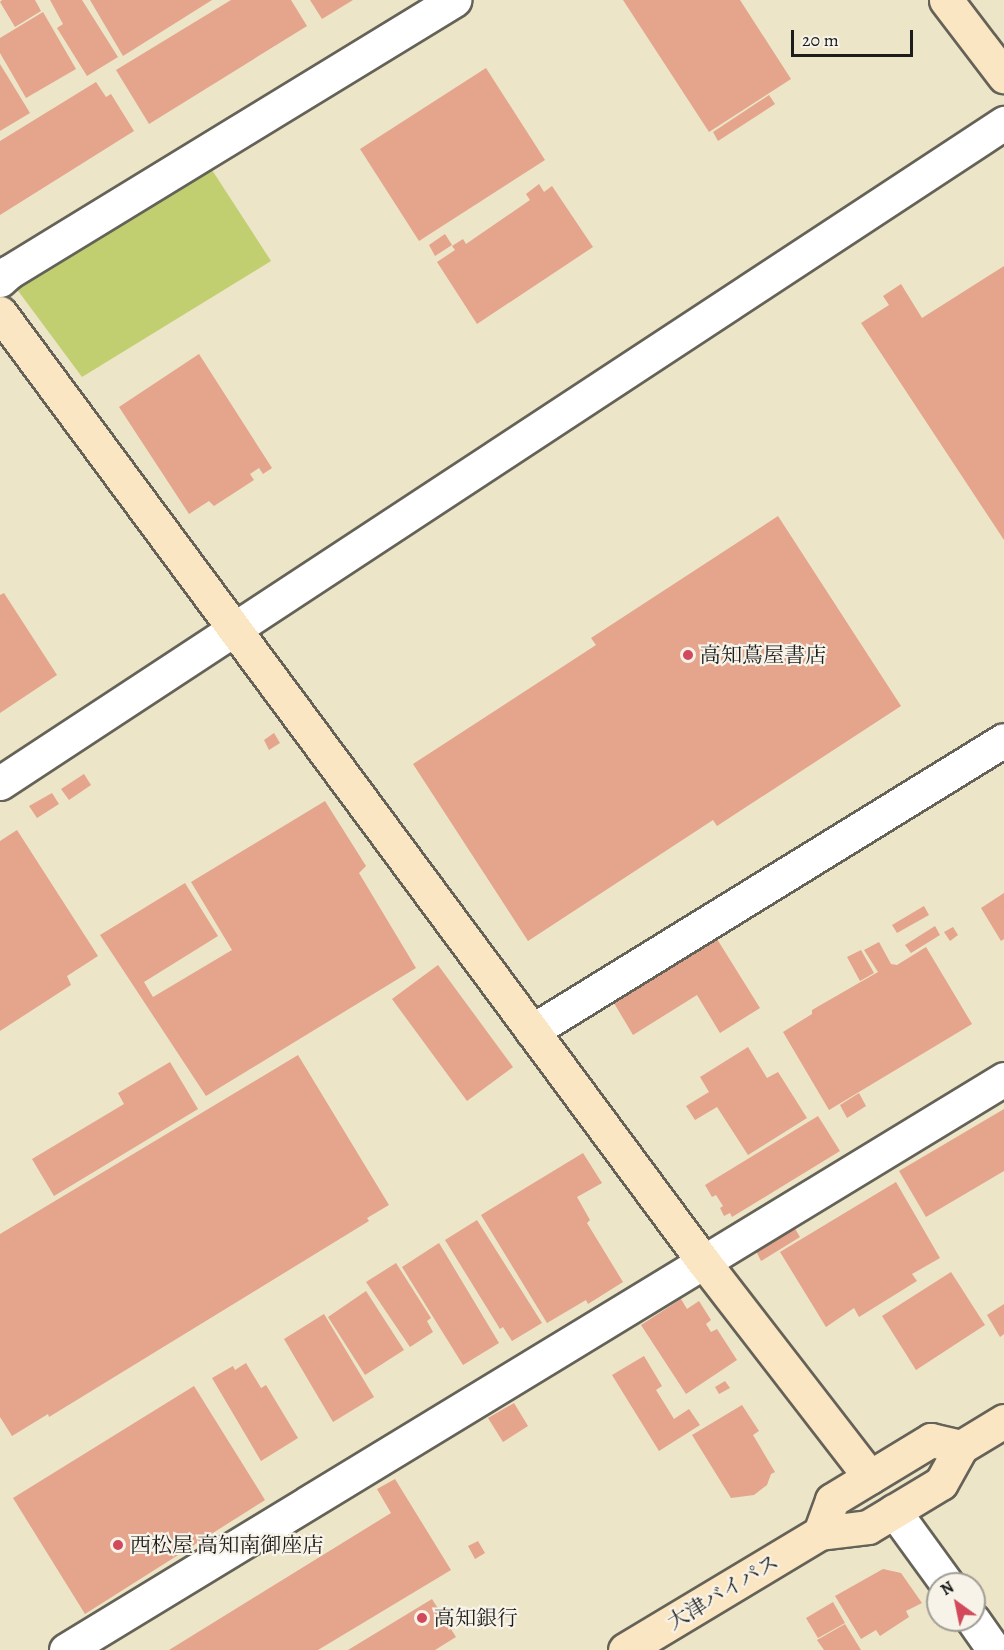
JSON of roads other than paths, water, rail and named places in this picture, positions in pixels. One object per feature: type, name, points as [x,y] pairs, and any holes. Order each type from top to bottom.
[{"type":"street","points":[[0,280],[9,272],[454,0]]},
{"type":"street","points":[[946,0],[1004,76]]},
{"type":"street","points":[[0,783],[237,630],[1004,123]]},
{"type":"street","points":[[0,313],[703,1261],[870,1477]]},
{"type":"street","points":[[532,1031],[1004,740]]},
{"type":"street","points":[[66,1650],[1004,1079]]},
{"type":"street","name":"大津バイパス","points":[[626,1650],[820,1533],[868,1527],[940,1483],[961,1447],[1004,1421]]},
{"type":"street","points":[[820,1533],[832,1500],[931,1440],[961,1447]]},
{"type":"street","points":[[894,1511],[938,1572]]},
{"type":"street","points":[[981,1632],[994,1650]]},
{"type":"place","name":"高知蔦屋書店","points":[[688,655]]},
{"type":"place","name":"西松屋 高知南御座店","points":[[118,1545]]},
{"type":"place","name":"高知銀行","points":[[422,1618]]}]
